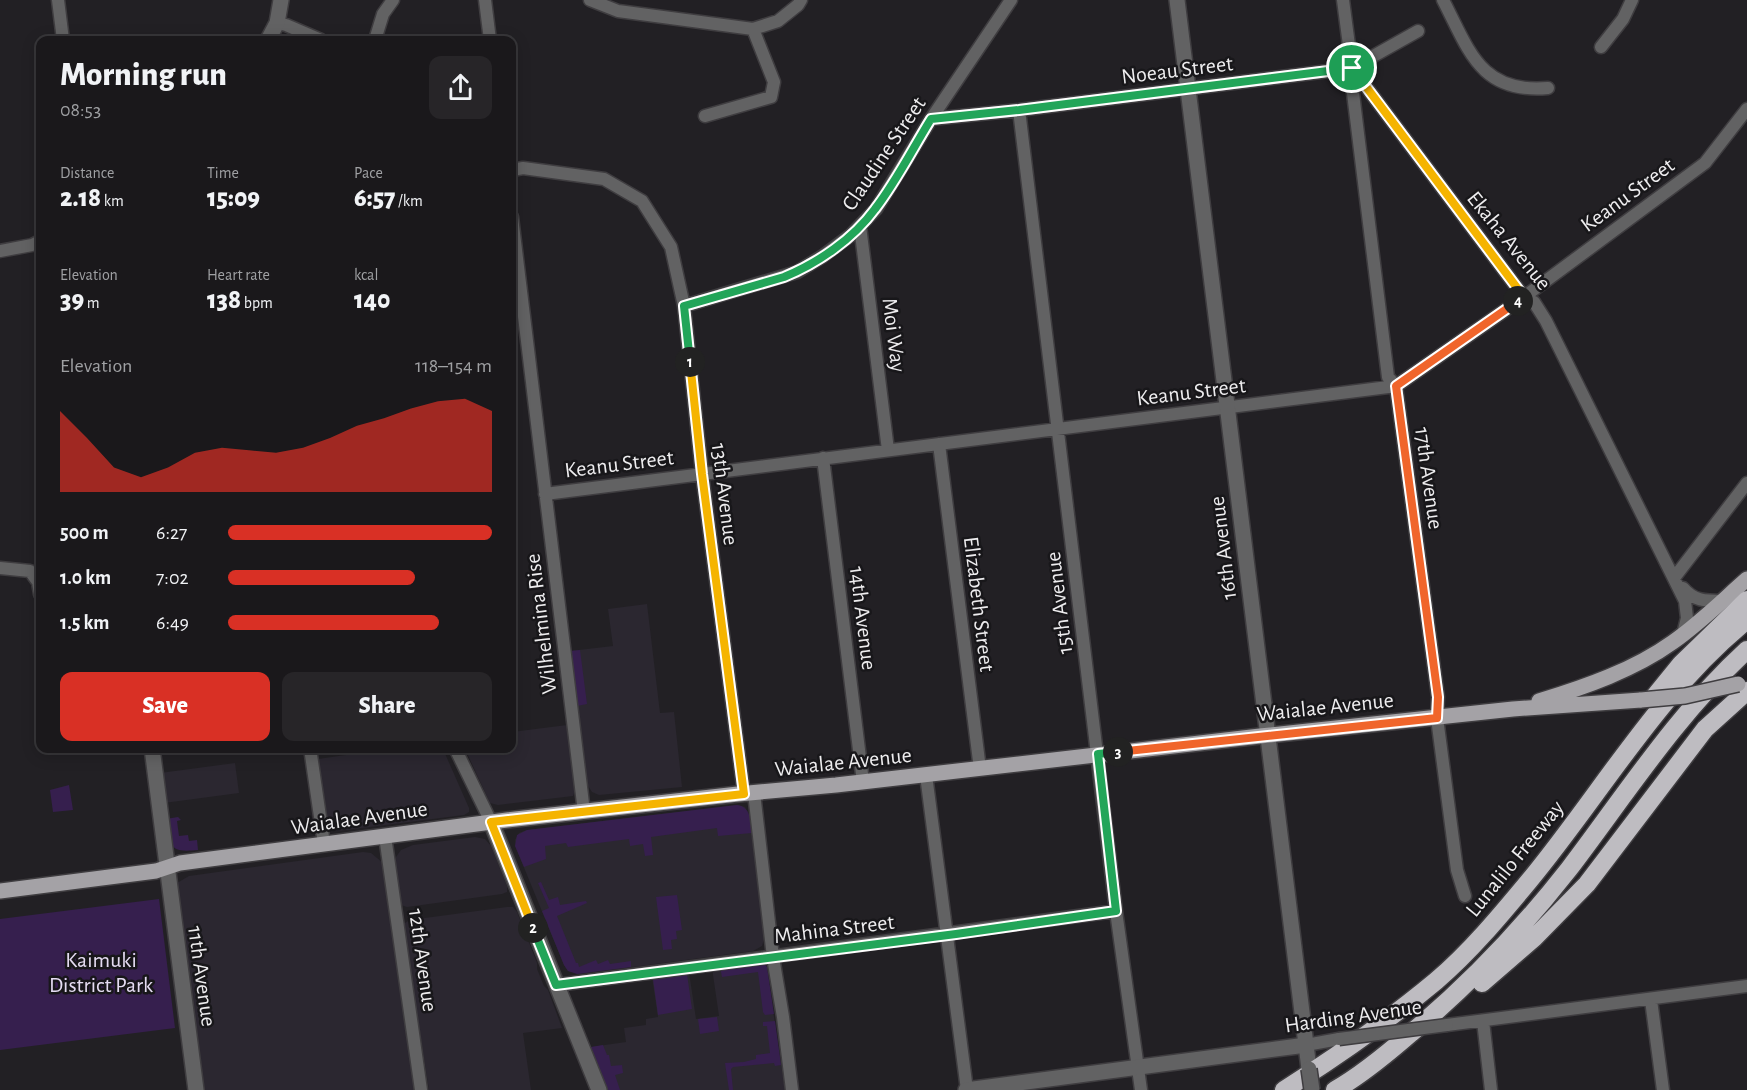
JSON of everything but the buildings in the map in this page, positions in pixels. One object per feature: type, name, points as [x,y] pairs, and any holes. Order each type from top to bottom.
[{"type":"highway","points":[[1590,802],[1624,736],[1641,712],[1681,664],[1747,600]]},
{"type":"highway","name":"Lunalilo Freeway","points":[[1284,1090],[1324,1065],[1436,980],[1483,934],[1528,883],[1676,689],[1747,620]]},
{"type":"highway","points":[[1337,1089],[1428,1019],[1501,949],[1568,870],[1687,712],[1747,650]]},
{"type":"highway","points":[[1337,1089],[1393,1053],[1445,1013],[1534,938],[1587,884],[1705,729],[1744,685]]},
{"type":"main road","name":"Waialae Avenue","points":[[1513,709],[1575,690],[1628,668],[1672,643],[1747,579]]},
{"type":"main road","name":"Waialae Avenue","points":[[0,891],[156,871],[180,863],[491,822],[1513,709],[1684,696],[1744,685]]},
{"type":"street","points":[[58,0],[62,36]]},
{"type":"street","points":[[270,36],[277,23],[281,0]]},
{"type":"street","points":[[376,36],[383,14],[393,0]]},
{"type":"street","points":[[485,0],[490,36]]},
{"type":"street","points":[[590,0],[618,12],[753,28],[778,21],[801,0]]},
{"type":"street","name":"Claudine Street","points":[[684,306],[797,272],[823,256],[860,226],[876,209],[931,119],[1011,0]]},
{"type":"street","name":"16th Avenue","points":[[1177,0],[1312,1090]]},
{"type":"street","name":"Ekaha Avenue","points":[[1343,0],[1352,68],[1524,297],[1534,302],[1546,321],[1685,601],[1687,618],[1683,634]]},
{"type":"street","points":[[1443,0],[1480,68],[1500,82],[1511,86],[1529,89],[1548,88]]},
{"type":"street","points":[[1601,47],[1623,19],[1632,0]]},
{"type":"street","points":[[277,23],[312,36]]},
{"type":"street","points":[[705,116],[771,97],[774,82],[753,28]]},
{"type":"street","name":"Noeau Street","points":[[931,119],[1352,68],[1418,31]]},
{"type":"street","name":"17th Avenue","points":[[1352,68],[1352,85],[1388,377],[1396,386],[1438,697],[1437,718],[1457,870],[1465,896]]},
{"type":"street","name":"Keanu Street","points":[[545,494],[1396,386],[1524,297],[1705,163],[1747,109]]},
{"type":"street","name":"15th Avenue","points":[[1019,110],[1116,911],[1140,1090]]},
{"type":"street","name":"13th Avenue","points":[[516,169],[523,168],[604,179],[642,201],[671,246],[684,306],[702,474],[792,1090]]},
{"type":"street","name":"Moi Way","points":[[860,226],[888,450]]},
{"type":"street","points":[[0,251],[36,242]]},
{"type":"street","name":"Wilhelmina Rise","points":[[516,251],[584,812]]},
{"type":"street","name":"Elizabeth Street","points":[[939,444],[980,769]]},
{"type":"street","name":"14th Avenue","points":[[823,458],[863,782]]},
{"type":"street","points":[[1674,578],[1747,483]]},
{"type":"street","points":[[0,568],[30,571],[36,579]]},
{"type":"street","name":"Ekaha Avenue","points":[[1674,578],[1691,598],[1704,602],[1722,601]]},
{"type":"street","name":"11th Avenue","points":[[153,753],[196,1090]]},
{"type":"street","points":[[311,753],[324,844]]},
{"type":"street","points":[[457,753],[491,822],[599,1090]]},
{"type":"street","points":[[926,775],[966,1090]]},
{"type":"street","name":"12th Avenue","points":[[385,836],[421,1090]]},
{"type":"street","name":"Mahina Street","points":[[556,985],[1116,911]]},
{"type":"street","name":"Harding Avenue","points":[[966,1090],[1747,986]]},
{"type":"street","points":[[1651,1000],[1663,1090]]},
{"type":"street","points":[[1483,1021],[1491,1090]]},
{"type":"shaded area","points":[[647,604],[660,713],[674,712],[682,787],[599,795],[592,792],[585,781],[570,651],[613,646],[608,609]]},
{"type":"shaded area","points":[[567,725],[575,790],[573,796],[498,805],[490,803],[467,753],[516,753],[516,731]]},
{"type":"shaded area","points":[[359,753],[445,753],[469,812],[464,815],[338,831],[329,828],[318,759]]},
{"type":"shaded area","points":[[235,763],[239,793],[164,803],[160,773]]},
{"type":"shaded area","points":[[737,805],[745,807],[749,815],[765,936],[762,946],[753,951],[580,974],[568,971],[516,848],[515,840],[519,833],[527,830]]},
{"type":"shaded area","points":[[475,837],[485,839],[491,846],[507,886],[507,892],[407,907],[401,905],[394,865],[401,850],[413,845]]},
{"type":"shaded area","points":[[363,852],[371,853],[383,863],[416,1090],[200,1090],[175,888],[177,883],[189,876]]},
{"type":"shaded area","points":[[513,907],[517,912],[537,963],[537,969],[548,990],[562,1028],[523,1033],[531,1090],[429,1090],[403,927],[410,920]]},
{"type":"shaded area","points":[[766,964],[785,1090],[608,1090],[591,1047],[626,1042],[624,1028],[646,1025],[646,1019],[658,1017],[652,977],[689,972],[696,1019],[719,1016],[712,968]]},
{"type":"green space","points":[[580,650],[587,704],[577,706],[570,651]]},
{"type":"green space","points":[[69,785],[73,810],[53,812],[50,790]]},
{"type":"green space","points":[[742,806],[748,812],[752,833],[718,836],[717,828],[651,837],[653,855],[645,856],[643,844],[630,846],[629,839],[568,847],[566,843],[545,846],[546,859],[524,867],[515,846],[517,835],[527,830]]},
{"type":"green space","points":[[178,817],[181,820],[177,821],[179,836],[188,835],[189,841],[197,840],[198,850],[181,850],[173,846],[166,819]]},
{"type":"green space","points":[[541,882],[549,900],[558,897],[560,905],[586,901],[587,903],[557,916],[579,967],[596,960],[598,964],[608,960],[610,964],[631,961],[631,967],[577,974],[568,971],[542,911],[549,908],[538,883]]},
{"type":"green space","points":[[677,895],[682,930],[676,931],[677,939],[671,940],[672,949],[663,950],[656,897]]},
{"type":"green space","name":"Kaimuki District Park","points":[[159,899],[175,1028],[0,1050],[0,919]]},
{"type":"green space","points":[[763,963],[767,967],[774,1014],[765,1015],[763,1012],[758,972],[722,977],[720,967]]},
{"type":"green space","points":[[687,974],[692,1009],[658,1015],[653,979]]},
{"type":"green space","points":[[717,1017],[719,1031],[700,1034],[698,1019]]},
{"type":"green space","points":[[775,1021],[781,1065],[775,1066],[774,1063],[733,1067],[731,1069],[733,1090],[729,1090],[725,1063],[744,1062],[756,1059],[756,1055],[770,1053],[767,1026],[763,1026],[763,1022]]},
{"type":"green space","points":[[603,1045],[609,1055],[611,1066],[622,1065],[623,1073],[615,1075],[620,1090],[608,1090],[591,1047]]},
{"type":"route","points":[[1352,68],[1524,297],[1396,386],[1438,697],[1437,718],[1098,754],[1116,911],[956,934],[556,985],[491,822],[744,794],[702,474],[684,306],[784,277],[823,256],[850,235],[876,209],[931,119],[1352,68]]}]
